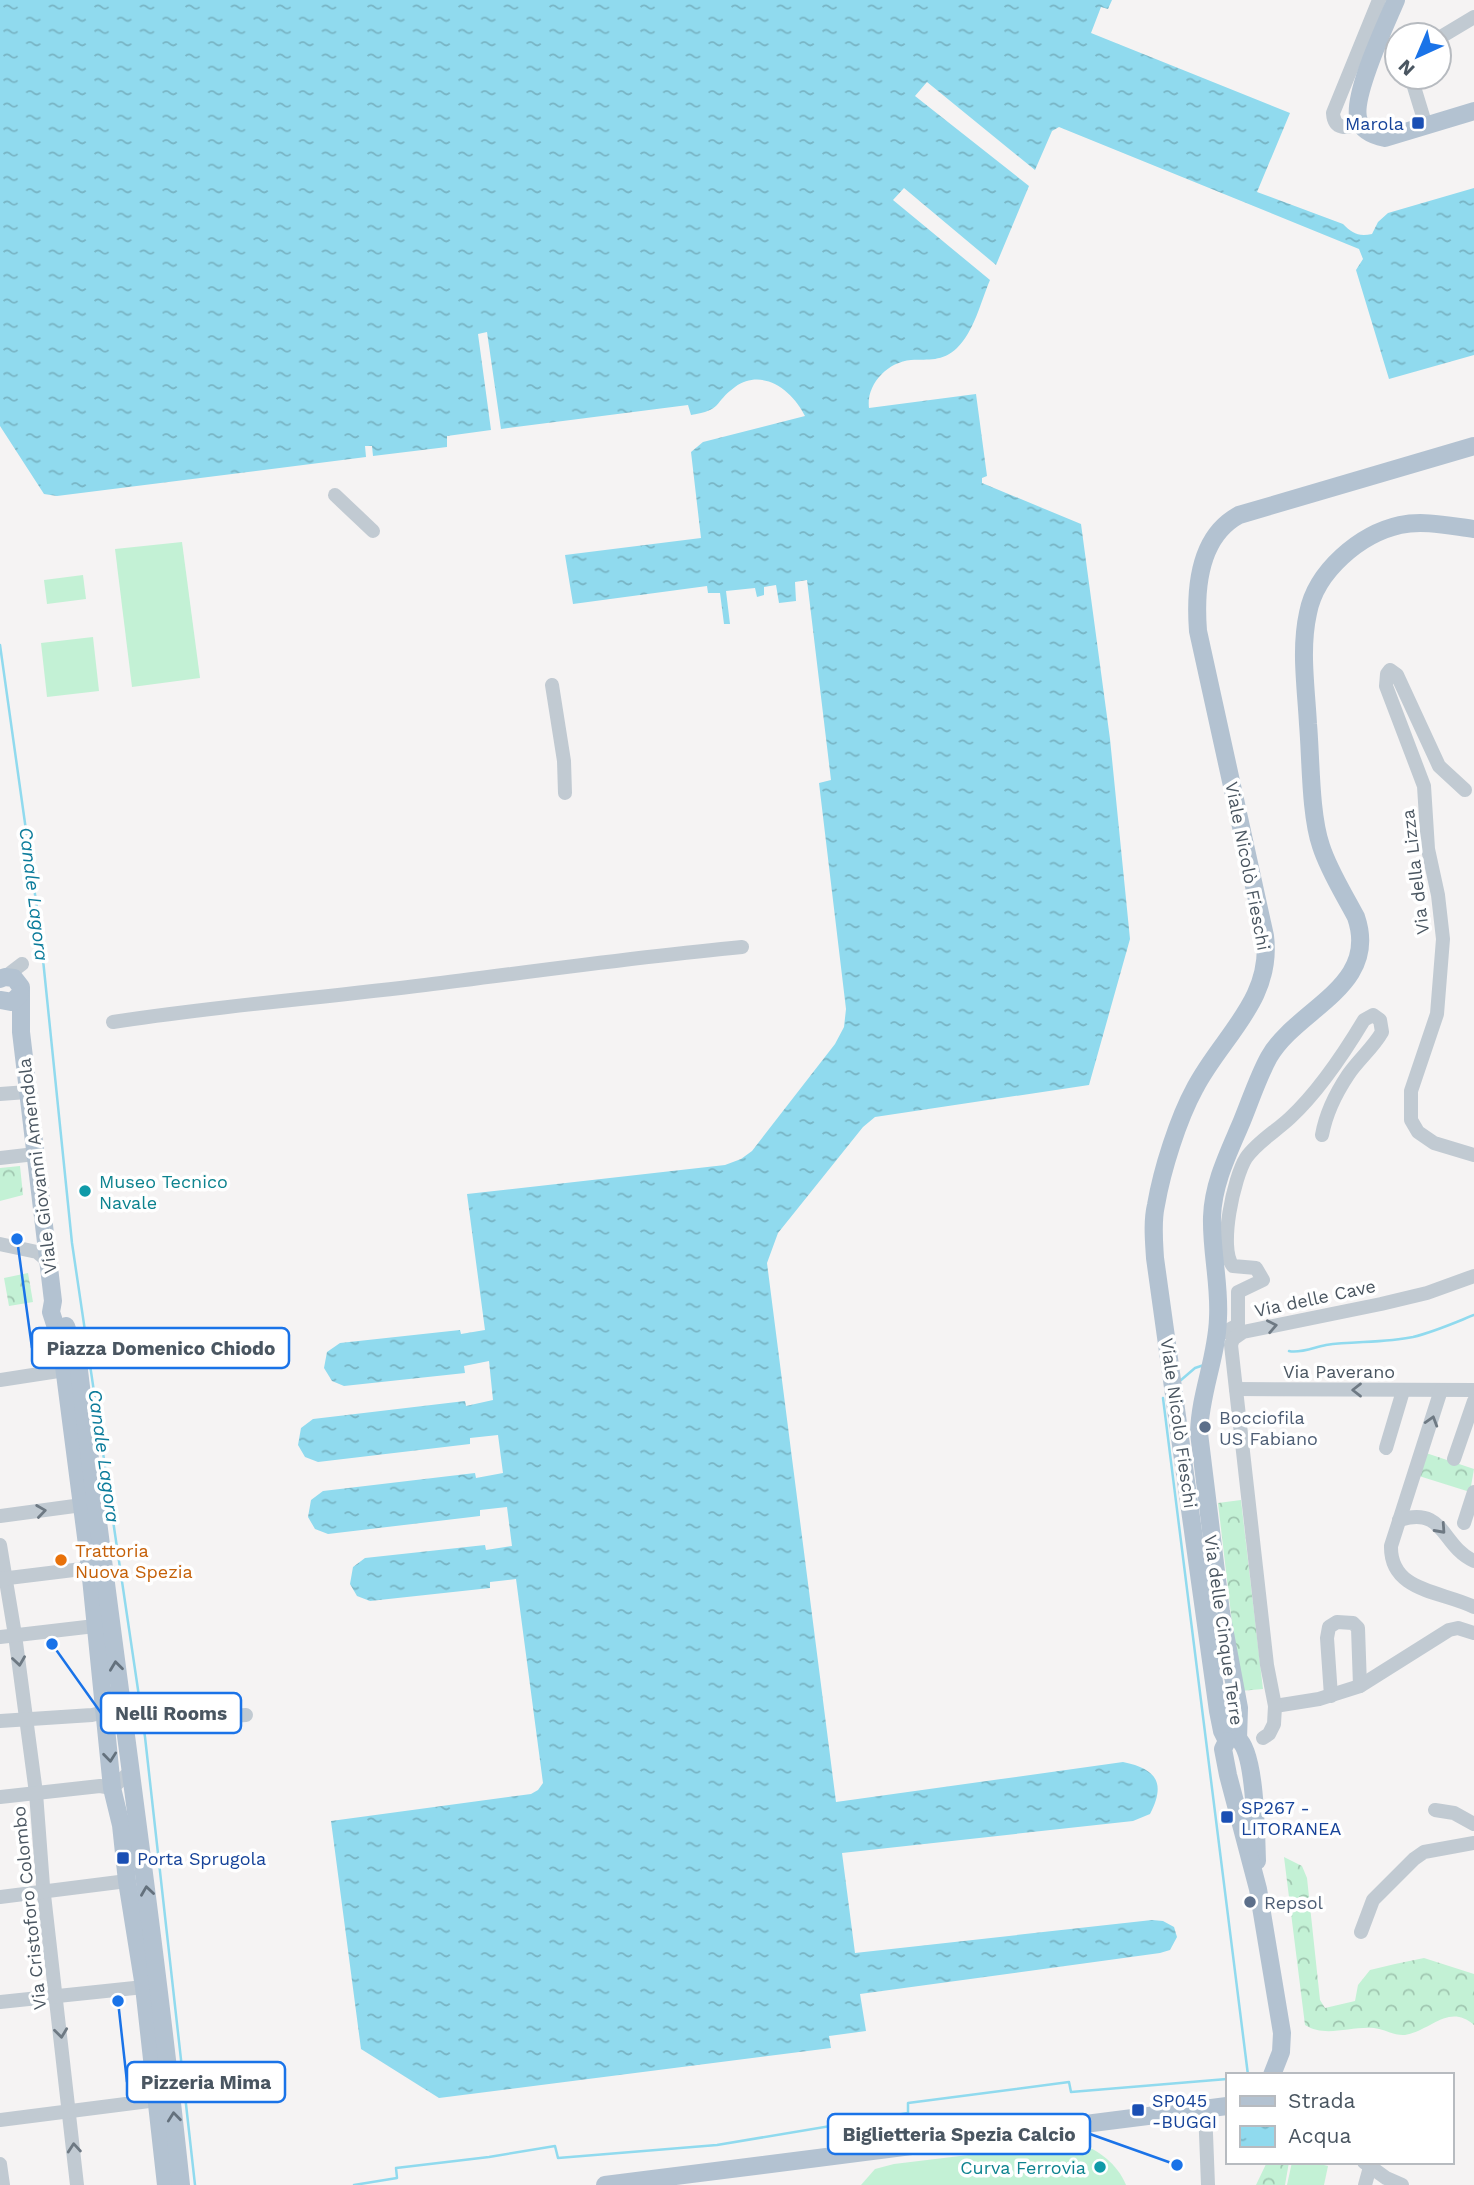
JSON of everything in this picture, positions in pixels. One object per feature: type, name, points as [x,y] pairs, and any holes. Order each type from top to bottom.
[{"type":"main road","points":[[1396,0],[1359,94],[1357,110],[1360,123],[1372,134],[1385,138],[1474,111]]},
{"type":"main road","name":"Viale Nicolò Fieschi","points":[[1273,2073],[1281,2052],[1282,2033],[1258,1889],[1231,1795],[1242,1745],[1222,1731],[1218,1711],[1155,1258],[1155,1207],[1163,1172],[1193,1091],[1202,1074],[1242,1020],[1258,991],[1268,956],[1198,632],[1196,608],[1199,582],[1204,559],[1213,540],[1230,520],[1474,446]]},
{"type":"main road","name":"Via delle Cinque Terre","points":[[1242,1745],[1199,1433],[1199,1408],[1217,1335],[1218,1292],[1212,1249],[1212,1214],[1217,1180],[1270,1055],[1300,1021],[1330,998],[1343,984],[1360,951],[1356,917],[1327,862],[1316,828],[1304,664],[1306,623],[1311,601],[1329,571],[1354,547],[1401,525],[1423,523],[1474,529]]},
{"type":"main road","name":"Viale Giovanni Amendola","points":[[8,989],[21,1032],[53,1301],[51,1312],[61,1343],[65,1370],[90,1567],[112,1788],[121,1825],[144,1987],[166,2185]]},
{"type":"main road","name":"Viale Giovanni Amendola","points":[[53,1301],[69,1334],[78,1362],[166,2037],[181,2185]]},
{"type":"main road","points":[[605,2185],[1226,2106]]},
{"type":"street","points":[[1360,123],[1345,128],[1338,126],[1333,113],[1379,0]]},
{"type":"street","points":[[1453,29],[1474,17]]},
{"type":"street","points":[[1416,91],[1426,126]]},
{"type":"street","points":[[335,495],[373,531]]},
{"type":"street","name":"Via della Lizza","points":[[1465,790],[1439,766],[1397,675],[1390,670],[1386,686],[1424,786],[1428,849],[1438,895],[1443,939],[1437,1014],[1411,1091],[1411,1120],[1418,1132],[1434,1143],[1474,1155]]},
{"type":"street","points":[[552,685],[564,761],[565,793]]},
{"type":"street","points":[[113,1022],[179,1011],[254,1005],[428,985],[576,964],[742,947]]},
{"type":"street","points":[[1217,1335],[1238,1325],[1238,1292],[1263,1280],[1256,1268],[1233,1266],[1229,1262],[1230,1209],[1242,1166],[1256,1147],[1290,1118],[1315,1090],[1364,1020],[1373,1015],[1381,1023],[1381,1034],[1348,1074],[1330,1108],[1322,1135]]},
{"type":"street","points":[[0,1094],[27,1092]]},
{"type":"street","points":[[0,1158],[35,1154]]},
{"type":"street","points":[[2,1245],[45,1235]]},
{"type":"street","points":[[2,1245],[37,1252],[48,1261]]},
{"type":"street","name":"Via delle Cave","points":[[1242,1745],[1269,1734],[1275,1724],[1275,1706],[1267,1665],[1231,1345],[1233,1339],[1238,1334],[1404,1298],[1474,1276]]},
{"type":"street","points":[[0,1380],[65,1370]]},
{"type":"street","name":"Via Paverano","points":[[1236,1390],[1474,1390]]},
{"type":"street","points":[[1441,1390],[1391,1546],[1391,1557],[1394,1568],[1412,1584],[1474,1607]]},
{"type":"street","points":[[1386,1448],[1403,1391]]},
{"type":"street","points":[[1454,1459],[1474,1401]]},
{"type":"street","points":[[1464,1523],[1474,1492]]},
{"type":"street","points":[[0,1516],[82,1505]]},
{"type":"street","points":[[1399,1520],[1418,1516],[1435,1521],[1443,1528],[1455,1548],[1474,1561]]},
{"type":"street","name":"Via Cristoforo Colombo","points":[[0,1545],[36,1793],[44,1892],[77,2185]]},
{"type":"street","points":[[3,1579],[90,1567]]},
{"type":"street","points":[[1331,1696],[1326,1638],[1329,1627],[1337,1622],[1353,1623],[1358,1628],[1360,1686]]},
{"type":"street","points":[[0,1637],[95,1626]]},
{"type":"street","points":[[1275,1706],[1331,1696],[1360,1686],[1449,1630],[1458,1628],[1474,1633]]},
{"type":"street","points":[[0,1721],[105,1712]]},
{"type":"street","points":[[219,1717],[246,1715]]},
{"type":"street","points":[[0,1797],[100,1786],[112,1788],[130,1772]]},
{"type":"street","points":[[1434,1810],[1454,1813],[1474,1824]]},
{"type":"street","points":[[1361,1932],[1373,1900],[1414,1859],[1424,1852],[1474,1843]]},
{"type":"street","points":[[0,1897],[127,1881]]},
{"type":"street","points":[[0,2002],[144,1987]]},
{"type":"street","points":[[0,2120],[157,2100]]},
{"type":"street","points":[[1205,2108],[1208,2185]]},
{"type":"street","points":[[0,2164],[3,2185]]},
{"type":"street","points":[[1365,2185],[1367,2165],[1402,2185]]},
{"type":"green space","points":[[182,542],[200,678],[132,687],[115,549]]},
{"type":"green space","points":[[83,575],[86,599],[47,604],[44,580]]},
{"type":"green space","points":[[93,637],[99,691],[47,697],[41,643]]},
{"type":"green space","points":[[20,1166],[23,1195],[0,1201],[0,1168]]},
{"type":"green space","points":[[28,1273],[33,1302],[9,1306],[4,1278]]},
{"type":"green space","points":[[1426,1453],[1474,1469],[1470,1492],[1419,1476]]},
{"type":"green space","points":[[1241,1500],[1263,1689],[1240,1691],[1218,1503]]},
{"type":"green space","points":[[1284,1857],[1302,1866],[1307,1878],[1320,2000],[1325,2008],[1355,2001],[1358,1985],[1370,1970],[1424,1958],[1474,1974],[1474,2025],[1465,2019],[1448,2017],[1415,2032],[1401,2035],[1374,2028],[1321,2031],[1305,2025]]},
{"type":"green space","points":[[1077,2142],[1106,2158],[1118,2170],[1126,2185],[861,2185],[875,2169],[894,2164]]},
{"type":"green space","points":[[1266,2164],[1289,2164],[1285,2185],[1256,2185]]},
{"type":"green space","points":[[1292,2164],[1328,2166],[1324,2185],[1287,2185]]},
{"type":"water","points":[[0,0],[1112,0],[1108,9],[1101,7],[1091,33],[1290,113],[1257,192],[1343,224],[1352,232],[1363,235],[1372,234],[1378,222],[1388,213],[1474,188],[1474,355],[1389,379],[1356,270],[1363,259],[1359,249],[1059,127],[1052,131],[1035,170],[927,82],[915,96],[1029,186],[996,265],[904,188],[893,200],[990,280],[973,325],[957,348],[941,358],[911,360],[886,370],[871,391],[869,408],[976,394],[987,476],[982,478],[982,483],[1081,524],[1110,739],[1130,939],[1089,1085],[875,1117],[863,1127],[778,1233],[767,1263],[836,1802],[1123,1762],[1151,1773],[1157,1786],[1157,1794],[1150,1814],[1133,1821],[842,1853],[855,1953],[1152,1920],[1163,1921],[1174,1927],[1177,1937],[1170,1950],[860,1994],[866,2031],[829,2036],[831,2048],[439,2098],[361,2049],[331,1821],[531,1794],[543,1783],[516,1579],[490,1582],[490,1588],[370,1601],[357,1596],[350,1584],[353,1567],[365,1558],[485,1545],[486,1550],[512,1546],[507,1507],[480,1510],[480,1516],[328,1534],[315,1529],[308,1517],[311,1500],[323,1491],[475,1473],[476,1478],[503,1473],[498,1435],[470,1438],[470,1444],[318,1462],[305,1457],[298,1445],[301,1428],[313,1419],[465,1401],[466,1406],[493,1400],[489,1361],[464,1366],[465,1373],[344,1386],[332,1381],[324,1368],[327,1352],[340,1343],[460,1330],[461,1334],[485,1330],[467,1194],[725,1165],[741,1159],[752,1151],[835,1044],[844,1027],[846,1009],[819,783],[831,780],[807,580],[795,582],[796,601],[779,603],[776,585],[764,587],[764,595],[757,597],[755,588],[726,591],[730,624],[724,624],[720,593],[708,593],[707,586],[573,604],[565,555],[701,538],[691,452],[703,442],[805,416],[785,391],[766,381],[756,380],[746,381],[735,387],[708,411],[691,415],[688,405],[501,429],[487,332],[478,334],[491,430],[447,436],[447,447],[373,456],[372,446],[365,446],[366,457],[57,496],[44,494],[0,426]]},
{"type":"waterway","name":"Canale Lagora","points":[[0,645],[40,930],[72,1243],[145,1737],[195,2185]]},
{"type":"waterway","points":[[1289,1351],[1413,1337],[1474,1315]]},
{"type":"waterway","points":[[1181,1380],[1195,1368],[1204,1365]]},
{"type":"waterway","points":[[1163,1398],[1248,2073]]},
{"type":"waterway","points":[[354,2185],[397,2178],[396,2168],[555,2146],[558,2158],[717,2145],[908,2113],[908,2103],[1069,2082],[1071,2092],[1226,2079]]},
{"type":"place","name":"Marola","points":[[1418,123]]},
{"type":"place","name":"Museo Tecnico Navale","points":[[85,1191]]},
{"type":"place","name":"Piazza Domenico Chiodo","points":[[17,1239]]},
{"type":"place","name":"Bocciofila US Fabiano","points":[[1205,1427]]},
{"type":"place","name":"Trattoria Nuova Spezia","points":[[61,1560]]},
{"type":"place","name":"Nelli Rooms","points":[[52,1644]]},
{"type":"place","name":"SP267 - LITORANEA","points":[[1227,1817]]},
{"type":"place","name":"Porta Sprugola","points":[[123,1858]]},
{"type":"place","name":"Repsol","points":[[1250,1902]]},
{"type":"place","name":"Pizzeria Mima","points":[[118,2001]]},
{"type":"place","name":"SP045 -BUGGI","points":[[1138,2110]]},
{"type":"place","name":"Biglietteria Spezia Calcio","points":[[1177,2165]]},
{"type":"place","name":"Curva Ferrovia","points":[[1100,2167]]}]
